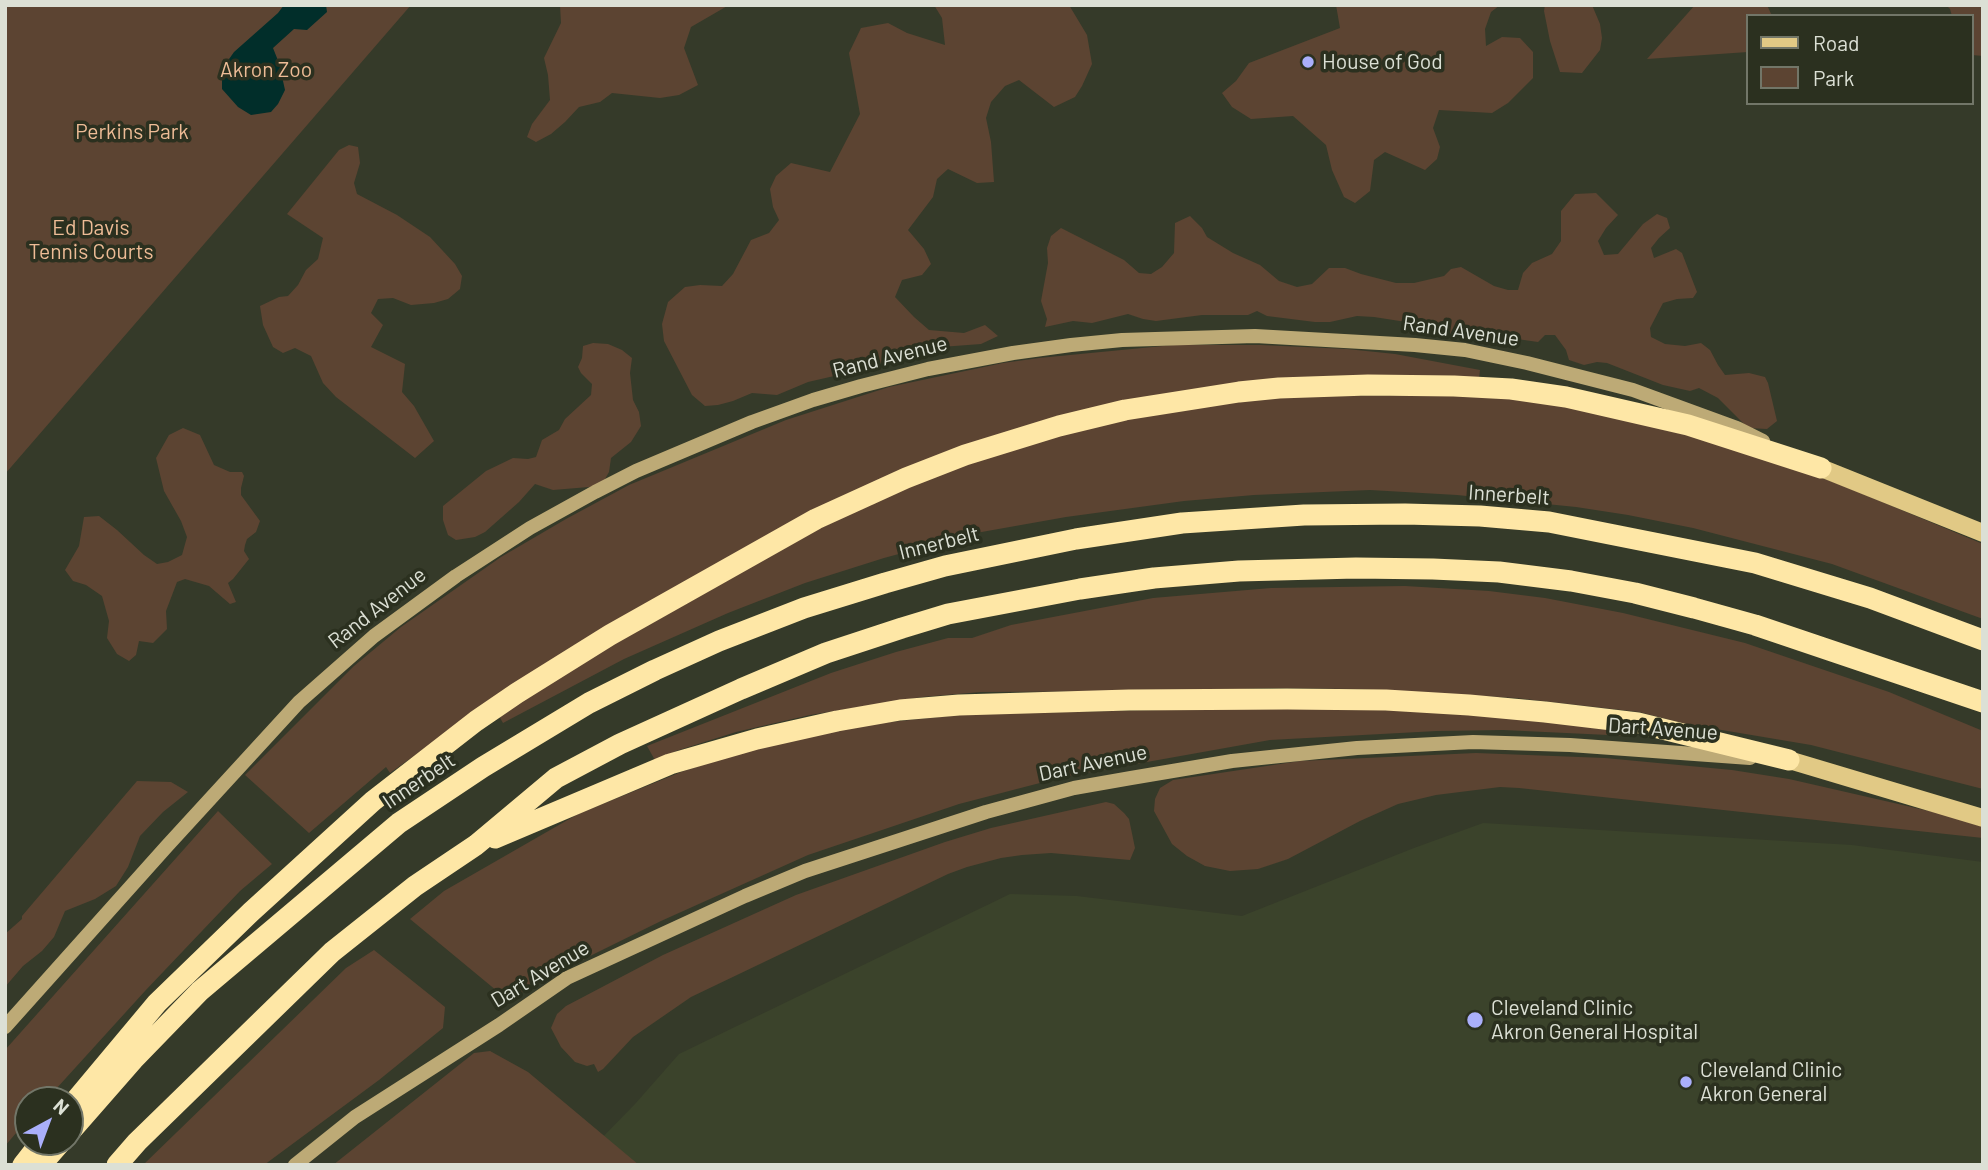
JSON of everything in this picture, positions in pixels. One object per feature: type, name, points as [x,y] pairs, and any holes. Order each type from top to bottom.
[{"type":"highway","points":[[84,1090],[157,1003],[251,912],[373,801],[475,721],[610,635],[816,519],[906,478],[965,455],[1059,426],[1125,410],[1239,391],[1454,386],[1511,389],[1566,397],[1688,425],[1821,468]]},
{"type":"highway","name":"Innerbelt","points":[[84,1116],[133,1060],[200,991],[399,822],[482,767],[589,704],[719,641],[804,608],[945,566],[1076,539],[1182,523],[1304,515],[1480,516],[1549,522],[1755,563],[1870,598],[1983,640]]},
{"type":"highway","points":[[117,1165],[137,1142],[332,951],[415,886],[477,845],[556,778],[632,738],[826,653],[948,614],[1154,578],[1239,571],[1407,568],[1499,572],[1635,593],[1755,625],[1983,702]]},
{"type":"highway","points":[[477,845],[670,764],[757,739],[837,721],[900,710],[959,705],[1287,699],[1386,700],[1469,705],[1639,723],[1788,760]]},
{"type":"main road","name":"Rand Avenue","points":[[5,1027],[299,702],[374,636],[456,576],[530,528],[636,471],[727,432],[813,400],[928,369],[1013,353],[1084,344],[1203,336],[1255,336],[1465,350],[1553,368],[1633,390],[1737,428],[1821,468],[1983,533]]},
{"type":"main road","name":"Dart Avenue","points":[[295,1165],[355,1117],[568,978],[805,871],[986,812],[1074,788],[1232,761],[1357,748],[1473,742],[1570,745],[1788,760],[1983,818]]},
{"type":"shaded area","name":"Cleveland Clinic Akron General Hospital","points":[[1483,823],[1852,845],[1983,862],[1983,1165],[339,1165],[490,1051],[589,1151],[679,1054],[1010,894],[1077,896],[1242,916]]},
{"type":"green space","name":"Perkins Park","points":[[5,5],[411,5],[5,474]]},
{"type":"green space","points":[[560,5],[729,5],[691,27],[684,48],[698,85],[679,95],[660,98],[612,93],[600,102],[579,107],[551,134],[536,142],[527,137],[532,124],[550,100],[544,58],[561,23]]},
{"type":"green space","points":[[934,5],[1069,5],[1087,35],[1092,64],[1075,97],[1054,107],[1019,80],[1005,86],[991,102],[986,118],[994,182],[977,183],[948,169],[937,179],[933,197],[908,230],[924,249],[931,264],[922,275],[902,280],[895,297],[929,330],[964,333],[985,325],[998,336],[981,344],[941,347],[895,362],[808,382],[777,395],[752,393],[733,401],[705,406],[692,395],[664,341],[662,324],[668,302],[685,287],[722,286],[733,274],[751,240],[769,233],[779,220],[773,207],[770,189],[776,176],[791,163],[830,172],[860,114],[849,53],[861,28],[888,23],[907,33],[945,45],[942,18]]},
{"type":"green space","points":[[1336,5],[1500,5],[1491,12],[1485,29],[1486,46],[1502,37],[1520,38],[1533,52],[1533,78],[1508,103],[1492,113],[1439,110],[1433,128],[1440,147],[1437,159],[1425,170],[1385,152],[1374,160],[1370,191],[1355,203],[1344,197],[1332,170],[1326,145],[1293,116],[1251,119],[1232,107],[1222,93],[1236,81],[1249,63],[1340,28]]},
{"type":"green space","points":[[1545,5],[1592,5],[1600,24],[1602,38],[1600,50],[1582,73],[1560,72],[1550,41]]},
{"type":"green space","points":[[1695,5],[1767,5],[1771,14],[1746,14],[1746,52],[1647,59]]},
{"type":"green space","points":[[1946,5],[1983,5],[1983,56],[1974,55],[1974,14],[1951,14]]},
{"type":"green space","points":[[349,145],[358,147],[360,163],[354,183],[357,194],[397,215],[430,237],[455,264],[462,276],[460,289],[448,299],[411,305],[393,298],[378,299],[371,313],[383,325],[371,347],[405,364],[402,392],[414,406],[434,441],[415,458],[336,397],[323,383],[311,356],[295,348],[283,353],[273,347],[263,325],[260,306],[288,296],[306,270],[318,259],[323,238],[287,214],[339,150]]},
{"type":"green space","points":[[1596,193],[1618,215],[1598,241],[1604,255],[1618,254],[1643,224],[1657,214],[1667,218],[1670,228],[1651,248],[1654,258],[1676,249],[1682,253],[1697,292],[1693,298],[1663,303],[1650,328],[1651,337],[1665,344],[1685,346],[1701,343],[1710,350],[1725,375],[1749,373],[1765,377],[1777,421],[1767,429],[1748,428],[1718,398],[1699,388],[1690,391],[1663,385],[1607,363],[1584,365],[1569,360],[1566,350],[1555,335],[1545,335],[1538,342],[1468,332],[1457,335],[1442,333],[1432,326],[1374,317],[1357,316],[1330,322],[1315,322],[1267,316],[1257,311],[1248,315],[1202,315],[1156,321],[1128,314],[1092,323],[1073,321],[1045,327],[1047,319],[1041,301],[1048,263],[1047,248],[1051,236],[1061,228],[1124,260],[1139,273],[1151,274],[1162,267],[1174,253],[1175,223],[1190,216],[1207,237],[1260,265],[1279,281],[1297,287],[1312,284],[1329,268],[1345,268],[1396,283],[1414,283],[1444,276],[1451,269],[1461,267],[1494,286],[1518,290],[1523,273],[1532,263],[1552,254],[1561,241],[1561,211],[1575,194]]},
{"type":"green space","points":[[593,343],[608,344],[632,358],[630,373],[633,400],[639,412],[641,426],[631,442],[611,458],[609,472],[601,486],[553,490],[535,484],[485,532],[475,537],[456,540],[448,535],[443,520],[443,506],[486,471],[513,458],[536,457],[542,440],[559,430],[565,419],[591,395],[592,384],[578,367],[583,346]]},
{"type":"green space","points":[[1173,345],[1347,349],[1395,354],[1480,370],[1479,379],[1272,382],[919,465],[508,689],[390,773],[386,767],[309,833],[245,775],[354,666],[401,627],[501,557],[629,485],[786,420],[889,387],[1003,363]]},
{"type":"green space","points":[[1483,395],[1568,406],[1743,449],[1844,486],[1983,544],[1983,619],[1832,564],[1693,528],[1628,515],[1457,495],[1370,490],[1254,495],[1184,501],[1066,517],[976,533],[884,558],[805,583],[728,613],[624,659],[503,723],[499,716],[581,660],[772,551],[929,476],[1103,421],[1273,396]]},
{"type":"green space","points":[[183,428],[200,435],[214,465],[230,472],[242,472],[244,476],[241,495],[260,521],[256,532],[247,539],[245,545],[244,551],[249,559],[228,583],[236,602],[230,604],[209,586],[185,579],[177,582],[166,611],[167,629],[153,643],[139,641],[136,655],[129,661],[117,654],[107,638],[109,621],[102,596],[86,585],[73,581],[65,570],[79,546],[84,517],[99,516],[157,564],[182,555],[187,537],[164,491],[156,458],[169,435]]},
{"type":"green space","points":[[1405,586],[1489,591],[1545,598],[1623,613],[1745,643],[1889,692],[1983,731],[1983,789],[1811,745],[1686,724],[1639,712],[1516,698],[1355,689],[981,692],[922,697],[810,715],[736,732],[676,751],[656,762],[647,746],[831,673],[948,638],[972,638],[1011,625],[1153,598],[1271,588]]},
{"type":"green space","points":[[1258,708],[1402,710],[1630,727],[1629,736],[1503,730],[1270,740],[1063,777],[959,804],[808,855],[661,921],[519,994],[497,991],[410,919],[444,891],[578,814],[681,772],[761,745],[850,726],[970,714]]},
{"type":"green space","points":[[1476,753],[1605,758],[1732,770],[1789,779],[1942,814],[1983,827],[1983,838],[1500,787],[1436,795],[1398,804],[1288,859],[1258,869],[1230,871],[1205,866],[1187,856],[1172,844],[1154,811],[1160,788],[1173,780],[1300,761]]},
{"type":"green space","points":[[137,781],[171,782],[188,792],[163,812],[140,836],[128,867],[116,886],[95,899],[65,911],[54,937],[5,987],[5,934],[22,919]]},
{"type":"green space","points":[[1106,802],[1114,804],[1129,819],[1135,848],[1130,860],[1051,853],[1022,855],[1001,858],[948,874],[691,997],[633,1037],[598,1072],[594,1064],[587,1066],[575,1062],[561,1047],[551,1028],[557,1014],[566,1006],[663,955],[796,895],[991,828]]},
{"type":"green space","points":[[218,811],[272,864],[240,891],[59,1086],[14,1086],[14,1135],[5,1146],[5,1050]]},
{"type":"green space","points":[[374,950],[445,1007],[443,1028],[379,1080],[264,1165],[143,1165],[346,968]]},
{"type":"green space","points":[[490,1051],[528,1072],[639,1165],[333,1165],[474,1053]]},
{"type":"water","points":[[284,5],[326,5],[327,12],[307,30],[294,29],[273,48],[285,90],[271,112],[251,115],[238,107],[222,89],[222,74],[234,52]]},
{"type":"place","name":"House of God","points":[[1308,62]]},
{"type":"place","name":"Cleveland Clinic Akron General Hospital","points":[[1475,1020]]},
{"type":"place","name":"Cleveland Clinic Akron General","points":[[1686,1082]]},
{"type":"park label","name":"Akron Zoo","points":[[266,70]]},
{"type":"park label","name":"Ed Davis Tennis Courts","points":[[91,240]]}]
